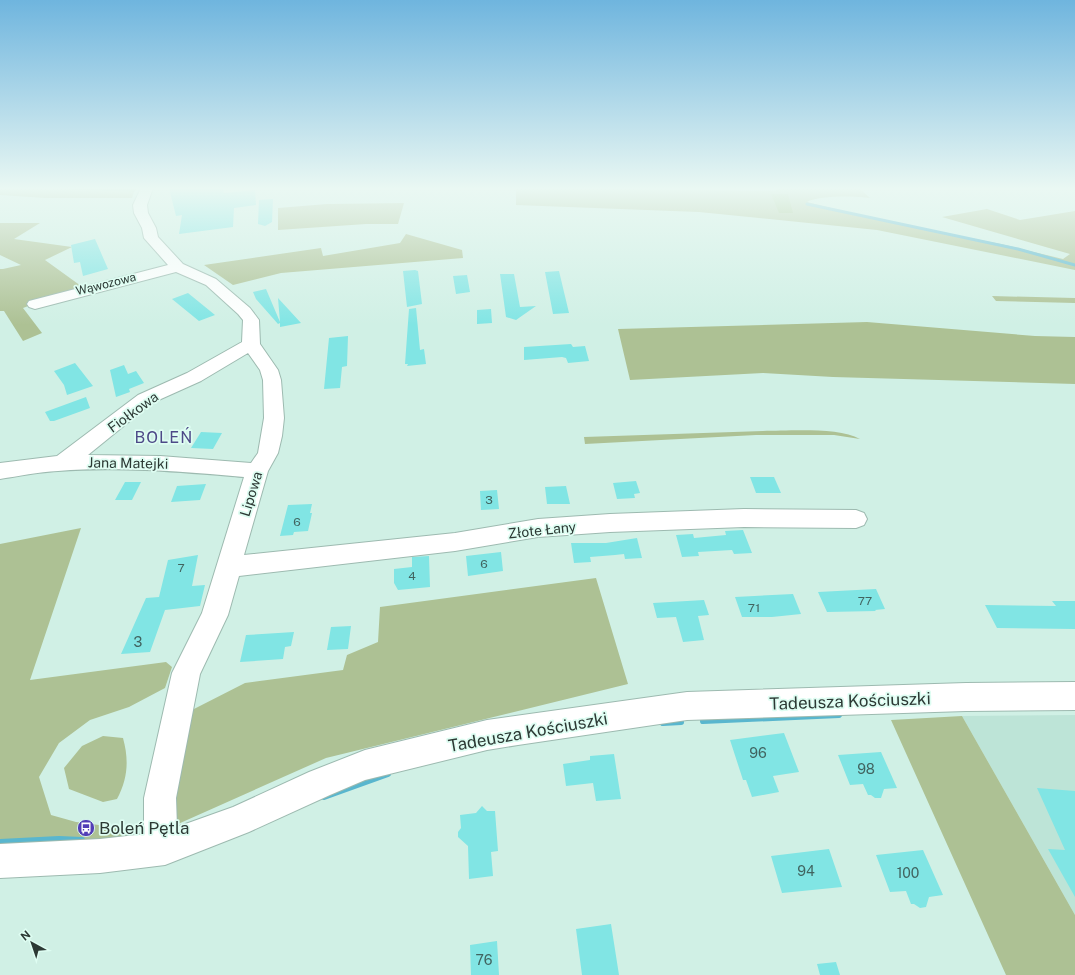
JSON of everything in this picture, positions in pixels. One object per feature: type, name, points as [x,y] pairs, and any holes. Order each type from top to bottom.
[{"type":"street","points":[[150,234],[151,238],[178,267],[211,282],[244,312],[251,320],[251,344]]},
{"type":"street","name":"Wąwozowa","points":[[35,304],[97,286],[178,267]]},
{"type":"street","name":"Fiołkowa","points":[[62,463],[145,399],[194,377],[251,344]]},
{"type":"street","name":"Lipowa","points":[[164,848],[160,826],[160,798],[186,673],[215,615],[230,567],[256,471],[268,453],[272,436],[274,418],[272,380],[269,370],[251,344]]},
{"type":"street","name":"Jana Matejki","points":[[0,471],[62,463],[101,462],[179,464],[256,471]]},
{"type":"street","name":"Złote Łany","points":[[230,567],[455,542],[538,528],[610,523],[744,518],[856,519]]},
{"type":"street","name":"Tadeusza Kościuszki","points":[[0,862],[100,856],[164,848],[238,821],[365,765],[487,735],[518,730],[687,706],[966,697],[1075,696]]},
{"type":"shaded area","points":[[0,234],[23,234],[14,239],[72,247],[45,260],[81,286],[23,308],[42,333],[23,341],[4,311],[0,311],[0,269],[21,265],[0,255]]},
{"type":"shaded area","points":[[406,234],[462,250],[463,258],[281,273],[233,285],[204,265],[321,248],[323,256],[400,243]]},
{"type":"shaded area","points":[[894,234],[947,234],[1001,244],[1063,259],[1070,254],[999,234],[1075,234],[1075,270]]},
{"type":"shaded area","points":[[992,296],[1075,298],[1075,303],[996,301]]},
{"type":"shaded area","points":[[867,322],[1035,336],[1075,337],[1075,384],[833,377],[763,373],[630,380],[618,329]]},
{"type":"shaded area","points":[[763,431],[826,431],[851,435],[860,439],[834,435],[756,435],[585,444],[584,437]]},
{"type":"shaded area","points":[[81,528],[30,680],[166,662],[172,667],[165,688],[129,707],[90,720],[59,743],[39,777],[51,815],[76,822],[129,829],[128,844],[0,856],[0,544]]},
{"type":"shaded area","points":[[596,578],[628,684],[326,758],[178,824],[171,803],[192,710],[245,683],[343,670],[347,655],[378,642],[380,607]]},
{"type":"shaded area","points":[[1075,715],[1075,915],[962,716]]},
{"type":"shaded area","points":[[962,716],[1075,915],[1075,975],[1006,975],[891,720]]},
{"type":"shaded area","points":[[103,736],[123,738],[127,761],[123,784],[117,799],[103,802],[69,789],[64,768],[82,746]]},
{"type":"building","points":[[95,239],[108,269],[83,276],[80,262],[74,263],[71,245]]},
{"type":"building","points":[[403,271],[418,271],[422,304],[407,307]]},
{"type":"building","points":[[559,271],[569,313],[553,314],[545,272]]},
{"type":"building","points":[[500,274],[514,274],[520,307],[536,306],[516,320],[506,317]]},
{"type":"building","points":[[467,275],[470,292],[456,294],[453,276]]},
{"type":"building","points":[[266,289],[280,322],[278,298],[301,323],[280,327],[280,323],[278,324],[256,299],[253,292]]},
{"type":"building","points":[[188,293],[215,315],[199,321],[172,299]]},
{"type":"building","points":[[416,308],[420,350],[424,349],[426,364],[407,366],[408,364],[405,364],[409,309]]},
{"type":"building","points":[[491,309],[492,323],[477,324],[477,310]]},
{"type":"building","points":[[348,336],[347,366],[342,367],[340,388],[324,389],[329,338]]},
{"type":"building","points":[[571,344],[573,347],[585,346],[589,361],[568,363],[566,358],[562,357],[524,360],[524,347]]},
{"type":"building","points":[[75,363],[93,386],[67,395],[64,385],[54,371]]},
{"type":"building","points":[[124,365],[128,374],[136,371],[144,383],[129,389],[130,392],[116,397],[110,370]]},
{"type":"building","points":[[86,397],[90,408],[54,421],[50,421],[45,412]]},
{"type":"building","points":[[201,432],[222,433],[213,449],[191,448]]},
{"type":"building","points":[[750,477],[774,477],[781,493],[756,493]]},
{"type":"building","points":[[636,481],[640,493],[634,494],[635,498],[617,499],[613,483]]},
{"type":"building","points":[[125,482],[141,482],[132,500],[115,500]]},
{"type":"building","points":[[206,484],[200,500],[171,502],[177,486]]},
{"type":"building","points":[[566,486],[570,504],[547,504],[545,487]]},
{"type":"building","points":[[497,490],[499,509],[481,510],[480,491]]},
{"type":"building","points":[[312,504],[310,513],[312,513],[308,531],[294,532],[293,535],[280,536],[288,505]]},
{"type":"building","points":[[743,530],[752,553],[734,554],[732,550],[698,552],[699,556],[682,557],[676,535],[693,534],[694,538],[726,535],[725,531]]},
{"type":"building","points":[[637,538],[642,558],[625,559],[624,554],[590,557],[591,562],[574,563],[571,543],[606,543]]},
{"type":"building","points":[[501,552],[503,571],[468,576],[466,556]]},
{"type":"building","points":[[198,555],[192,586],[205,585],[200,606],[165,610],[150,652],[121,654],[146,598],[159,597],[168,560]]},
{"type":"building","points":[[429,556],[430,587],[398,590],[394,583],[394,569],[412,567],[412,557]]},
{"type":"building","points":[[876,589],[885,609],[875,610],[876,611],[827,612],[818,592]]},
{"type":"building","points":[[793,594],[801,614],[772,617],[742,617],[735,597]]},
{"type":"building","points":[[704,600],[709,615],[698,616],[704,640],[683,642],[676,617],[657,618],[653,603]]},
{"type":"building","points":[[1052,601],[1075,601],[1075,629],[997,628],[985,605],[1056,606]]},
{"type":"building","points":[[351,626],[348,649],[327,650],[331,627]]},
{"type":"building","points":[[294,632],[291,646],[285,647],[283,659],[240,662],[246,635]]},
{"type":"building","points":[[784,733],[799,772],[773,776],[779,792],[752,797],[746,780],[743,780],[730,740]]},
{"type":"building","points":[[881,752],[897,788],[884,789],[881,798],[875,798],[868,795],[863,784],[850,785],[838,755]]},
{"type":"building","points":[[614,754],[621,799],[596,801],[593,783],[566,786],[563,764],[590,760],[590,756]]},
{"type":"building","points":[[1037,788],[1075,791],[1075,897],[1048,849],[1065,850]]},
{"type":"building","points":[[482,806],[487,811],[495,811],[498,851],[491,852],[493,876],[469,879],[468,846],[458,837],[458,832],[461,828],[460,815],[476,813]]},
{"type":"building","points":[[829,849],[842,887],[782,893],[771,856]]},
{"type":"building","points":[[923,850],[943,895],[929,897],[926,907],[920,908],[914,904],[911,904],[906,891],[890,892],[876,855]]},
{"type":"building","points":[[611,924],[619,975],[582,975],[576,929]]},
{"type":"building","points":[[497,941],[499,975],[471,975],[470,945]]},
{"type":"building","points":[[836,962],[840,975],[820,975],[817,964]]},
{"type":"waterway","points":[[945,234],[1018,249],[1075,265]]},
{"type":"waterway","points":[[703,721],[839,715]]},
{"type":"waterway","points":[[663,723],[681,722]]},
{"type":"waterway","points":[[324,797],[388,774]]},
{"type":"waterway","points":[[0,842],[59,839],[82,840]]},
{"type":"place","name":"Boleń Pętla","points":[[86,828]]},
{"type":"district","name":"BOLEŃ","points":[[164,437]]}]
